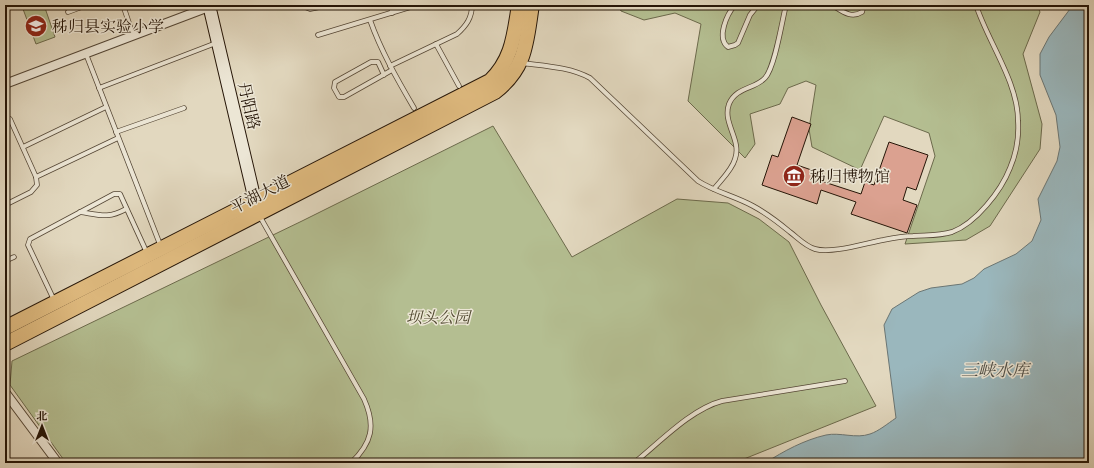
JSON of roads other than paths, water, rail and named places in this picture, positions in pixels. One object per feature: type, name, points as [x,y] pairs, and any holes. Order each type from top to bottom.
[{"type":"highway","points":[[513,62],[512,43],[519,5]]},
{"type":"highway","points":[[513,62],[524,54],[532,5]]},
{"type":"highway","name":"平湖大道","points":[[5,344],[164,255],[257,207],[495,92],[507,83],[513,62]]},
{"type":"highway","name":"平湖大道","points":[[5,328],[148,255],[164,255]]},
{"type":"main road","name":"丹阳路","points":[[211,6],[218,42],[257,207]]},
{"type":"street","points":[[5,84],[211,6]]},
{"type":"street","points":[[5,392],[58,463]]},
{"type":"lane","points":[[68,12],[87,5]]},
{"type":"lane","points":[[123,5],[134,36]]},
{"type":"lane","points":[[300,5],[310,9],[328,5]]},
{"type":"lane","points":[[391,5],[392,13]]},
{"type":"lane","points":[[318,35],[417,5]]},
{"type":"lane","points":[[390,66],[457,34],[464,28],[470,18],[472,5]]},
{"type":"lane","points":[[734,5],[725,20],[723,38],[728,47],[735,45],[740,40],[750,15],[758,5]]},
{"type":"lane","points":[[714,189],[733,165],[736,158],[736,144],[728,122],[727,112],[730,103],[734,96],[740,91],[761,82],[769,71],[786,5]]},
{"type":"lane","points":[[832,5],[846,14],[855,15],[862,12],[864,5]]},
{"type":"lane","points":[[513,62],[568,70],[590,78],[691,175],[706,186],[734,196],[758,209],[805,244],[815,249],[837,249],[895,238],[940,235],[952,232],[964,226],[974,218],[991,199],[1005,178],[1014,156],[1018,121],[1016,98],[976,5]]},
{"type":"lane","points":[[370,20],[377,40],[414,108]]},
{"type":"lane","points":[[99,88],[218,42]]},
{"type":"lane","points":[[436,44],[459,86]]},
{"type":"lane","points":[[86,54],[164,255]]},
{"type":"lane","points":[[384,75],[378,62],[372,62],[335,82],[334,88],[339,97],[344,97],[384,75],[392,70]]},
{"type":"lane","points":[[23,147],[106,107]]},
{"type":"lane","points":[[116,132],[184,108]]},
{"type":"lane","points":[[5,205],[31,192],[37,186],[36,177],[10,119]]},
{"type":"lane","points":[[36,177],[118,138]]},
{"type":"lane","points":[[55,303],[28,245],[30,239],[79,212],[114,194],[120,194],[148,255]]},
{"type":"lane","points":[[257,207],[364,398],[370,412],[372,426],[368,441],[360,454],[351,463]]},
{"type":"lane","points":[[79,212],[110,216],[126,209]]},
{"type":"lane","points":[[5,261],[14,257]]},
{"type":"lane","points":[[634,463],[706,406],[722,401],[845,381]]},
{"type":"water","name":"三峡水库","points":[[1073,5],[1089,5],[1089,463],[765,463],[787,450],[810,440],[831,434],[859,436],[870,434],[896,418],[884,325],[892,309],[919,292],[931,288],[962,284],[974,278],[984,269],[1016,254],[1032,241],[1041,220],[1038,199],[1057,161],[1060,147],[1056,115],[1040,75],[1040,54],[1049,37]]},
{"type":"place","name":"秭归县实验小学","points":[[36,26]]},
{"type":"place","name":"秭归博物馆","points":[[794,176]]},
{"type":"park label","name":"坝头公园","points":[[438,317]]}]
